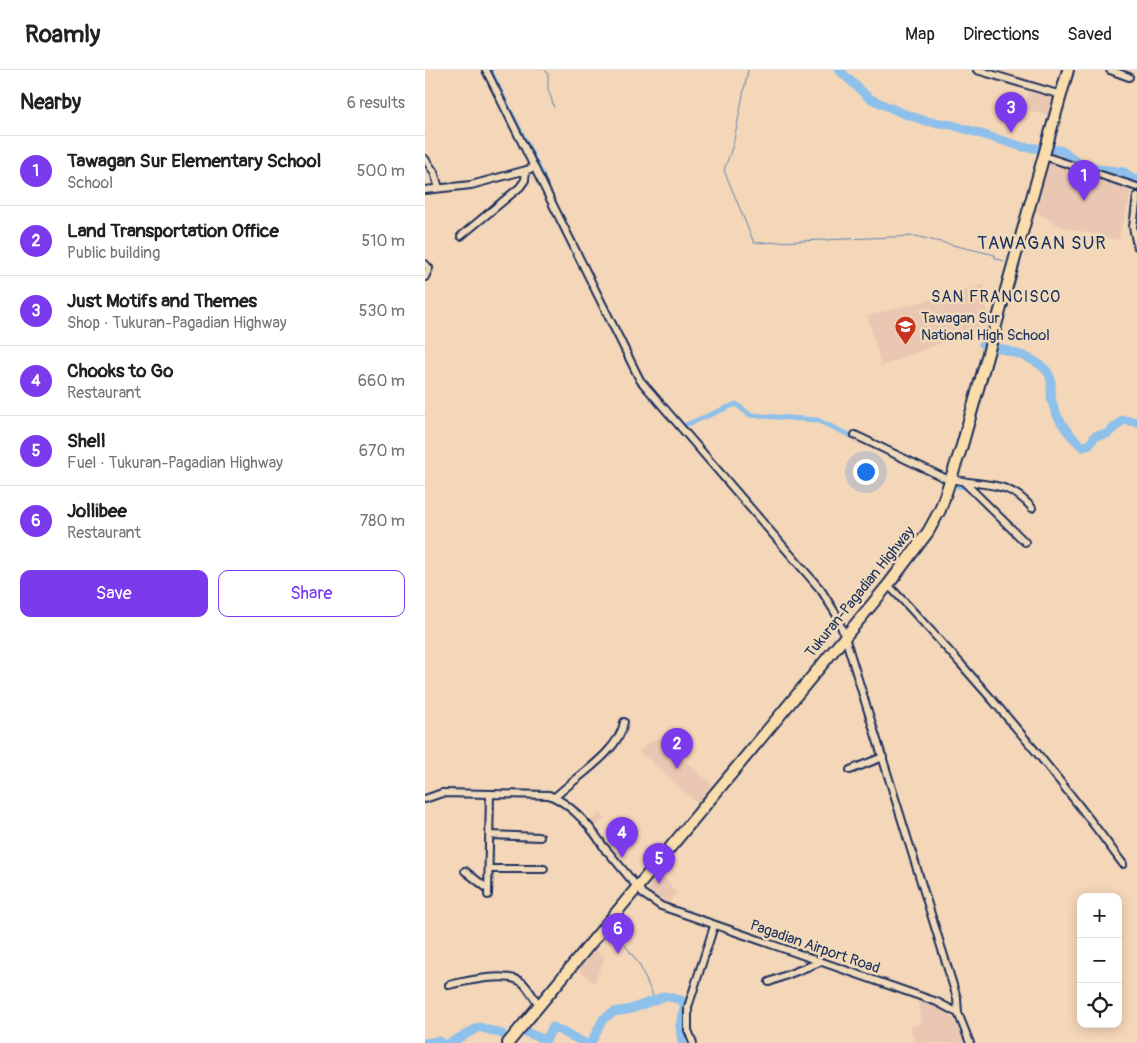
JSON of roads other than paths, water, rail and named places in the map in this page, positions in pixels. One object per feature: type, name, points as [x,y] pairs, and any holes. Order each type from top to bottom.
[{"type":"highway","name":"Tukuran-Pagadian Highway","points":[[508,1043],[635,884],[888,585],[928,532],[941,510],[1068,70]]},
{"type":"street","points":[[486,70],[639,380],[821,590],[836,614],[883,757],[957,998],[958,1013],[970,1043]]},
{"type":"street","points":[[977,70],[1061,95]]},
{"type":"street","points":[[1110,70],[1129,77]]},
{"type":"street","points":[[1044,154],[1137,187]]},
{"type":"street","points":[[425,159],[434,172],[439,188]]},
{"type":"street","points":[[425,190],[471,185],[534,168]]},
{"type":"street","points":[[461,236],[523,184],[526,170]]},
{"type":"street","points":[[1137,196],[1133,227],[1137,246]]},
{"type":"street","points":[[425,264],[429,268],[425,277]]},
{"type":"street","points":[[855,435],[951,480],[1006,487],[1018,494],[1032,508]]},
{"type":"street","points":[[963,481],[1025,542]]},
{"type":"street","points":[[888,585],[912,608],[1021,731],[1123,864]]},
{"type":"street","points":[[425,799],[442,794],[535,793],[555,797],[613,746],[621,735],[624,722]]},
{"type":"street","points":[[850,770],[883,757]]},
{"type":"street","points":[[465,872],[488,892],[490,794]]},
{"type":"street","name":"Pagadian Airport Road","points":[[555,797],[580,818],[635,884],[653,902],[714,926],[921,995],[958,1013]]},
{"type":"street","points":[[490,835],[540,837]]},
{"type":"street","points":[[489,869],[544,870]]},
{"type":"street","points":[[693,1043],[688,1030],[688,1007],[714,926]]},
{"type":"street","points":[[769,982],[820,962]]},
{"type":"street","points":[[449,985],[495,978],[516,979],[522,982],[539,1006]]},
{"type":"waterway","points":[[490,70],[543,177]]},
{"type":"waterway","points":[[545,70],[548,74],[548,89],[554,107]]},
{"type":"waterway","points":[[748,70],[733,145],[724,170],[754,243],[915,236],[995,255],[995,258],[1004,261]]},
{"type":"waterway","points":[[839,70],[869,98],[902,113],[926,121],[952,125],[1023,147],[1059,150],[1065,152],[1083,167],[1124,172],[1134,180],[1137,179]]},
{"type":"waterway","points":[[999,348],[1029,358],[1045,369],[1050,376],[1051,398],[1057,415],[1068,432],[1083,447],[1090,444],[1095,436],[1107,434],[1123,420],[1137,422]]},
{"type":"waterway","points":[[679,421],[683,426],[736,404],[750,415],[817,420],[858,439]]},
{"type":"waterway","points":[[958,486],[969,490]]},
{"type":"waterway","points":[[625,945],[639,964],[655,1000]]},
{"type":"waterway","points":[[591,1043],[603,1019],[614,1012],[631,1009],[665,996],[681,1000],[685,1006],[680,1025],[682,1043]]},
{"type":"waterway","points":[[450,1043],[479,1027],[502,1034]]},
{"type":"waterway","points":[[525,1032],[546,1040],[553,1027],[585,1043]]},
{"type":"waterway","points":[[425,1043],[438,1041],[442,1043]]},
{"type":"place","name":"Just Motifs and Themes","points":[[1011,133]]},
{"type":"place","name":"Tawagan Sur Elementary School","points":[[1084,201]]},
{"type":"place","name":"Tawagan Sur National High School","points":[[905,346]]},
{"type":"place","name":"Land Transportation Office","points":[[677,769]]},
{"type":"place","name":"Chooks to Go","points":[[622,858]]},
{"type":"place","name":"Shell","points":[[659,884]]},
{"type":"place","name":"Jollibee","points":[[618,954]]},
{"type":"district","name":"TAWAGAN SUR","points":[[1042,243]]},
{"type":"district","name":"SAN FRANCISCO","points":[[996,297]]}]
